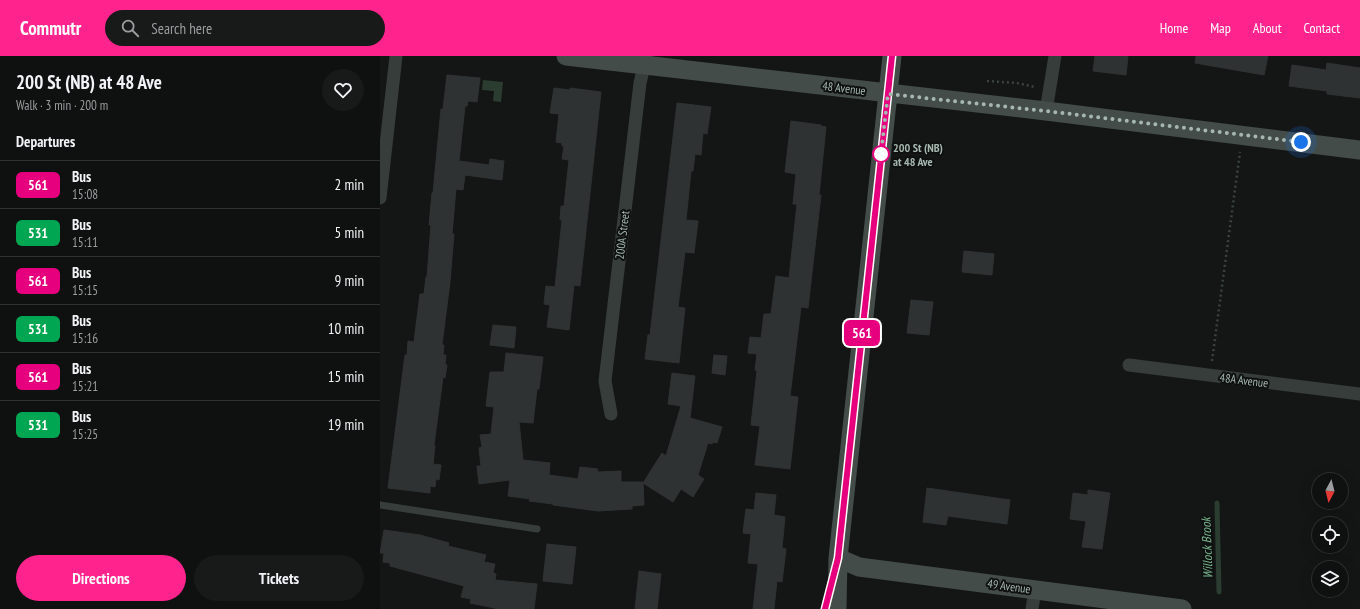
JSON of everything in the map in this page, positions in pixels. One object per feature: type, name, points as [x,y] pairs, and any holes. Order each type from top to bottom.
[{"type":"street","points":[[380,198],[396,56]]},
{"type":"street","name":"48 Avenue","points":[[566,56],[645,60],[888,94],[1046,111],[1360,150]]},
{"type":"street","points":[[837,609],[838,558],[888,94],[889,71],[892,56]]},
{"type":"street","points":[[1046,111],[1055,56]]},
{"type":"street","name":"200A Street","points":[[611,414],[605,381],[638,97],[645,60]]},
{"type":"street","name":"48A Avenue","points":[[1129,364],[1360,394]]},
{"type":"street","points":[[825,609],[838,558]]},
{"type":"street","name":"49 Avenue","points":[[838,558],[859,567],[1182,609]]},
{"type":"street","points":[[1032,609],[1035,590]]},
{"type":"lane","points":[[380,505],[537,529]]},
{"type":"path","points":[[987,81],[1035,87]]},
{"type":"path","points":[[1212,363],[1240,146]]},
{"type":"shaded area","points":[[483,80],[503,82],[501,102],[493,101],[494,91],[482,90]]},
{"type":"building","points":[[1095,56],[1128,56],[1126,75],[1093,71]]},
{"type":"building","points":[[1196,56],[1268,56],[1264,75],[1195,63]]},
{"type":"building","points":[[1327,63],[1360,68],[1360,98],[1327,94],[1327,91],[1289,86],[1292,65],[1326,70]]},
{"type":"building","points":[[447,75],[480,78],[477,102],[468,101],[467,106],[465,106],[459,161],[489,165],[490,159],[504,161],[502,180],[465,175],[463,190],[456,189],[450,282],[442,345],[444,345],[443,355],[446,355],[445,364],[447,365],[445,378],[443,377],[434,445],[433,464],[441,465],[439,480],[436,479],[435,487],[430,486],[430,493],[388,488],[405,355],[407,355],[408,341],[414,342],[420,294],[424,294],[427,277],[432,193],[441,109],[443,109]]},
{"type":"building","points":[[554,88],[570,90],[570,88],[601,92],[580,286],[574,285],[569,330],[547,327],[550,305],[544,304],[546,286],[555,287],[562,220],[560,220],[561,206],[564,206],[569,160],[562,159],[564,146],[562,146],[562,143],[556,142],[559,114],[550,113]]},
{"type":"building","points":[[677,103],[711,107],[707,134],[703,133],[701,155],[695,154],[693,171],[691,171],[686,220],[698,221],[694,253],[685,252],[678,307],[685,308],[679,363],[645,359],[648,335],[650,335]]},
{"type":"building","points":[[791,121],[826,127],[819,195],[821,195],[808,308],[801,307],[790,396],[798,397],[790,469],[755,465],[760,426],[751,425],[757,371],[755,370],[757,354],[748,353],[750,337],[761,338],[764,314],[771,314],[776,276],[789,278],[797,204],[793,204],[796,174],[785,172]]},
{"type":"building","points":[[964,251],[994,254],[992,275],[962,272]]},
{"type":"building","points":[[911,300],[933,302],[929,335],[907,333]]},
{"type":"building","points":[[493,325],[516,327],[514,348],[490,345]]},
{"type":"building","points":[[506,353],[543,357],[533,423],[519,422],[523,460],[550,463],[549,475],[578,479],[580,467],[598,469],[597,472],[621,471],[621,482],[643,482],[644,505],[632,506],[632,509],[598,511],[529,501],[530,499],[508,496],[510,480],[479,484],[477,466],[481,466],[479,448],[482,447],[480,435],[491,434],[494,407],[486,406],[490,372],[504,372]]},
{"type":"building","points":[[714,355],[727,356],[725,375],[712,373]]},
{"type":"building","points":[[672,373],[695,376],[690,418],[722,427],[717,443],[708,443],[698,475],[704,479],[693,497],[681,489],[673,502],[643,483],[662,453],[666,456],[681,406],[668,404]]},
{"type":"building","points":[[927,488],[1010,500],[1007,524],[948,516],[946,525],[923,522]]},
{"type":"building","points":[[1088,490],[1110,493],[1102,549],[1082,547],[1086,521],[1070,519],[1073,493],[1088,495]]},
{"type":"building","points":[[756,493],[776,495],[774,515],[785,517],[782,548],[786,549],[782,582],[777,581],[774,609],[753,609],[758,564],[748,563],[751,534],[743,533],[746,509],[754,510]]},
{"type":"building","points":[[384,530],[420,535],[449,543],[448,546],[486,555],[484,562],[495,564],[493,573],[496,574],[495,580],[537,584],[534,609],[499,609],[470,603],[471,599],[461,597],[464,586],[390,566],[390,563],[383,562],[384,553],[380,553]]},
{"type":"building","points":[[547,544],[576,547],[572,584],[543,581]]},
{"type":"building","points":[[639,571],[661,574],[657,609],[635,609]]},
{"type":"waterway","name":"Willock Brook","points":[[1217,503],[1219,592]]},
{"type":"bus line","name":"561","points":[[825,609],[838,558],[888,94],[889,71],[892,56]]},
{"type":"place","name":"200 St (NB) at 48 Ave","points":[[881,154]]},
{"type":"route","points":[[881,154],[880,162],[888,94],[1046,111],[1301,142]]}]
